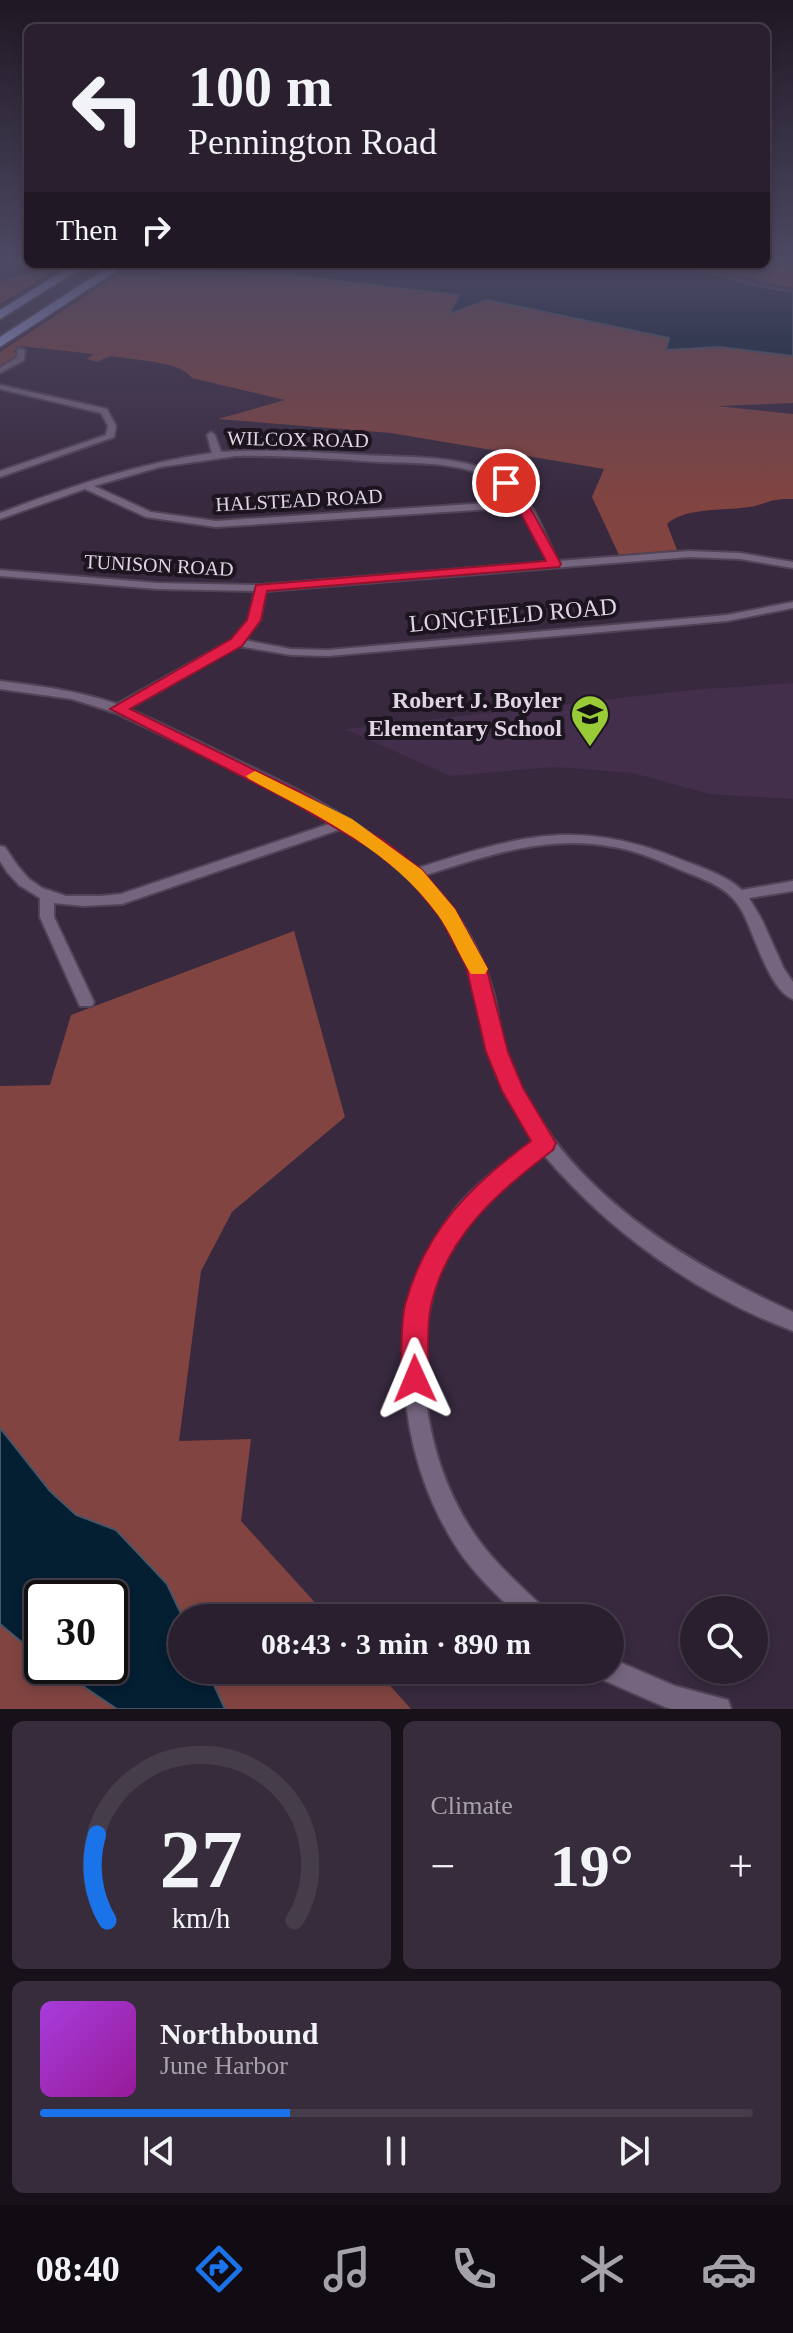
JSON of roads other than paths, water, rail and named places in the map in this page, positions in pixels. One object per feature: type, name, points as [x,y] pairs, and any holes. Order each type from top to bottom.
[{"type":"street","points":[[0,371],[21,358],[21,350]]},
{"type":"street","points":[[0,387],[104,411],[112,426],[110,437],[0,474]]},
{"type":"street","points":[[211,435],[217,455]]},
{"type":"street","name":"WILCOX ROAD","points":[[0,516],[140,468],[217,455],[276,454],[451,464],[506,483],[522,504],[554,564]]},
{"type":"street","name":"HALSTEAD ROAD","points":[[85,485],[149,515],[216,524],[522,504]]},
{"type":"street","name":"TUNISON ROAD","points":[[0,573],[157,586],[261,588],[706,554],[793,565]]},
{"type":"street","points":[[118,709],[236,642],[254,620],[261,588]]},
{"type":"street","name":"LONGFIELD ROAD","points":[[236,642],[291,652],[328,653],[727,618],[793,605]]},
{"type":"street","points":[[0,685],[69,695],[118,709],[346,823],[415,874],[463,938],[486,993],[497,1052],[513,1091],[545,1143],[589,1196],[692,1273],[793,1322]]},
{"type":"street","points":[[0,850],[12,873],[29,889],[47,897],[78,902],[122,899],[346,823]]},
{"type":"street","points":[[415,874],[503,845],[582,836],[660,854],[740,895],[793,886]]},
{"type":"street","points":[[740,895],[771,964],[793,993]]},
{"type":"street","points":[[47,897],[47,917],[86,1002]]},
{"type":"street","points":[[523,1604],[497,1580],[460,1533],[435,1480],[418,1405],[414,1338],[418,1306],[445,1238],[490,1184],[545,1143]]},
{"type":"street","points":[[624,1676],[674,1698],[719,1709]]},
{"type":"water","points":[[668,343],[793,343],[793,356],[720,347],[666,350]]},
{"type":"water","points":[[0,1428],[50,1491],[76,1515],[116,1530],[167,1584],[176,1604],[168,1604],[168,1684],[213,1684],[225,1709],[117,1709],[80,1684],[128,1684],[128,1580],[24,1580],[24,1644],[0,1624]]},
{"type":"place","name":"Robert J. Boyler Elementary School","points":[[590,748]]}]
